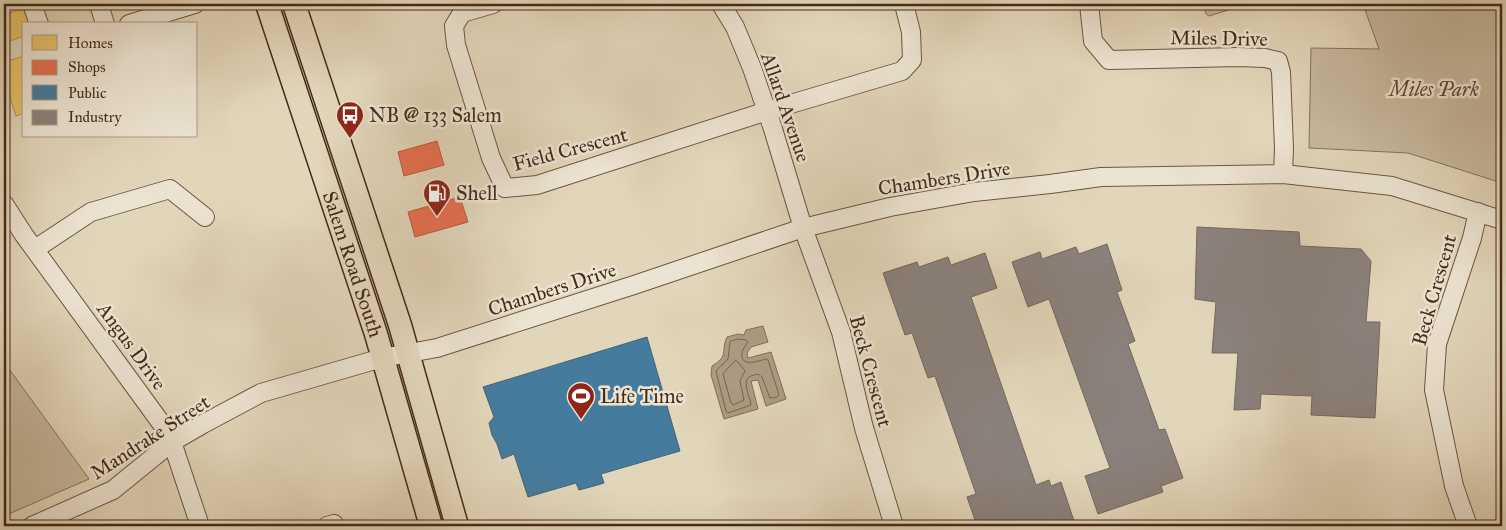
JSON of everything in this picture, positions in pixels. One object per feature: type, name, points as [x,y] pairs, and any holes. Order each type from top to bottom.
[{"type":"main road","name":"Salem Road South","points":[[267,4],[376,334],[431,526]]},
{"type":"main road","name":"Salem Road South","points":[[294,4],[400,325],[457,526]]},
{"type":"street","points":[[32,4],[38,22]]},
{"type":"street","points":[[99,4],[104,22]]},
{"type":"street","points":[[132,22],[148,10],[194,4]]},
{"type":"street","name":"Field Crescent","points":[[492,4],[462,13],[454,26],[456,45],[488,149],[505,188],[537,184],[767,112]]},
{"type":"street","name":"Allard Avenue","points":[[721,4],[735,27],[767,112],[803,228]]},
{"type":"street","points":[[767,112],[902,71],[912,60],[911,32],[904,4]]},
{"type":"street","name":"Miles Drive","points":[[1089,4],[1093,41],[1109,60],[1238,57],[1265,58],[1278,61],[1281,72],[1283,174]]},
{"type":"street","name":"Chambers Drive","points":[[408,353],[446,346],[803,228],[890,207],[974,192],[1100,177],[1283,174],[1392,186],[1502,220]]},
{"type":"street","points":[[34,249],[91,212],[170,189],[205,217]]},
{"type":"street","name":"Angus Drive","points":[[4,204],[34,249],[164,426],[172,442],[200,526]]},
{"type":"street","name":"Beck Crescent","points":[[1468,526],[1454,486],[1434,390],[1437,344],[1472,238],[1478,212]]},
{"type":"street","name":"Beck Crescent","points":[[803,228],[841,332],[864,428],[894,526]]},
{"type":"street","name":"Mandrake Street","points":[[32,526],[113,490],[172,442],[262,393],[382,358],[408,353]]},
{"type":"street","points":[[327,526],[334,524],[334,526]]},
{"type":"green space","points":[[1203,4],[1233,4],[1235,8],[1209,16],[1206,14]]},
{"type":"green space","name":"Miles Park","points":[[1363,4],[1502,4],[1502,183],[1408,153],[1309,148],[1311,48],[1379,49]]},
{"type":"green space","points":[[4,362],[89,479],[4,516]]},
{"type":"water","points":[[763,326],[768,342],[751,347],[747,353],[748,358],[771,352],[786,399],[766,406],[758,380],[751,381],[758,409],[724,419],[711,375],[712,366],[723,356],[727,337],[738,334],[744,335],[746,330]]},
{"type":"building: Homes","points":[[24,8],[28,22],[22,22],[22,37],[4,43],[4,15]]},
{"type":"building: Homes","points":[[22,57],[22,114],[16,116],[4,79],[4,62]]},
{"type":"building: Shops","points":[[437,141],[444,165],[404,176],[398,152]]},
{"type":"building: Shops","points":[[460,197],[468,222],[415,237],[408,212]]},
{"type":"building: Public","name":"Life Time","points":[[647,337],[680,451],[601,474],[604,483],[579,490],[576,483],[528,497],[514,454],[502,459],[492,435],[489,423],[494,417],[483,387]]},
{"type":"building: Industry","points":[[1197,227],[1299,232],[1300,246],[1361,249],[1371,261],[1366,322],[1380,322],[1375,418],[1311,415],[1312,396],[1261,394],[1260,409],[1234,410],[1238,353],[1212,353],[1216,302],[1195,299]]},
{"type":"building: Industry","points":[[1107,244],[1122,290],[1117,292],[1135,341],[1128,344],[1159,430],[1165,429],[1183,478],[1161,486],[1163,492],[1098,514],[1085,476],[1110,468],[1049,299],[1028,307],[1012,262],[1040,252],[1042,259],[1076,247],[1079,254]]},
{"type":"building: Industry","points":[[985,253],[997,288],[971,297],[1036,485],[1049,480],[1051,486],[1061,482],[1074,521],[1059,526],[977,526],[967,497],[976,494],[935,376],[928,378],[912,333],[905,335],[883,273],[917,262],[919,267],[948,257],[951,265]]},
{"type":"building: Industry","points":[[1369,521],[1376,526],[1367,526]]},
{"type":"place","name":"NB @ 133 Salem","points":[[350,139]]},
{"type":"place","name":"Shell","points":[[437,217]]},
{"type":"place","name":"Life Time","points":[[581,420]]}]
